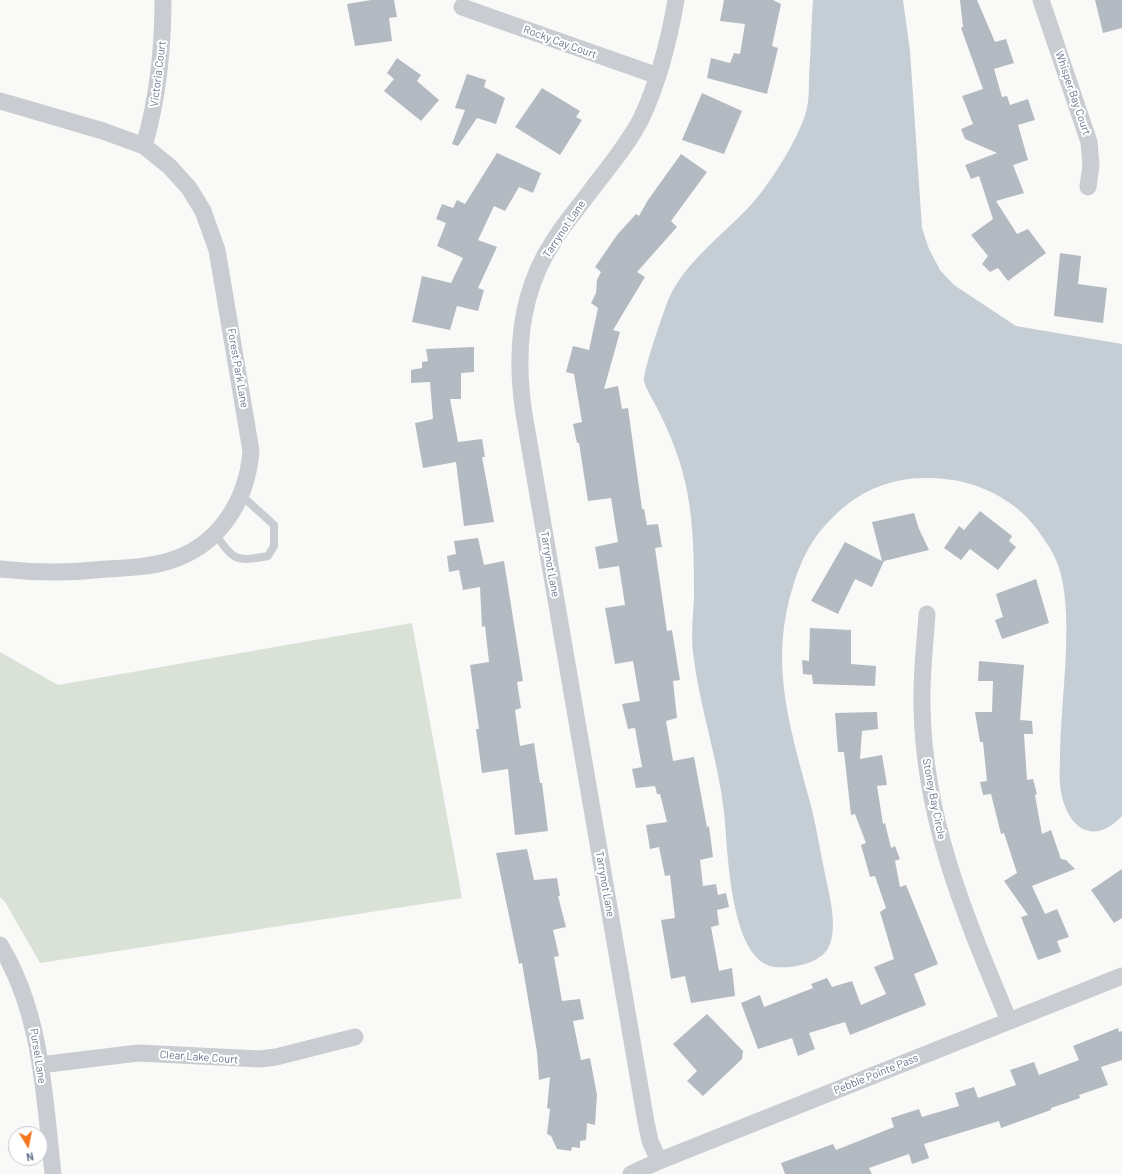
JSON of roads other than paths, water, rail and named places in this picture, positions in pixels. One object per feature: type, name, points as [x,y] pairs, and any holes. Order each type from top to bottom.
[{"type":"street","name":"Victoria Court","points":[[144,146],[157,94],[163,36],[163,0]]},
{"type":"street","name":"Tarrynot Lane","points":[[658,1161],[650,1140],[640,1085],[524,414],[519,359],[520,337],[526,303],[544,256],[621,151],[641,119],[667,48],[676,0]]},
{"type":"street","name":"Whisper Bay Court","points":[[1041,0],[1089,142],[1091,165],[1088,187]]},
{"type":"street","name":"Rocky Cay Court","points":[[462,7],[658,76]]},
{"type":"street","name":"Forest Park Lane","points":[[0,101],[103,131],[144,146],[169,166],[189,188],[203,211],[214,236],[250,435],[251,451],[250,464],[242,496],[229,518],[215,534],[185,554],[158,564],[77,571],[0,569]]},
{"type":"street","name":"Stoney Bay Circle","points":[[927,614],[922,706],[924,742],[937,825],[959,898],[1009,1021]]},
{"type":"street","name":"Pursel Lane","points":[[0,945],[14,970],[33,1021],[40,1065],[53,1174]]},
{"type":"street","name":"Pebble Pointe Pass","points":[[631,1174],[658,1161],[1122,976]]},
{"type":"street","name":"Clear Lake Court","points":[[40,1065],[138,1053],[260,1059],[276,1057],[355,1037]]},
{"type":"lane","points":[[215,534],[236,558],[244,561],[268,556],[274,546],[274,525],[242,496]]}]
